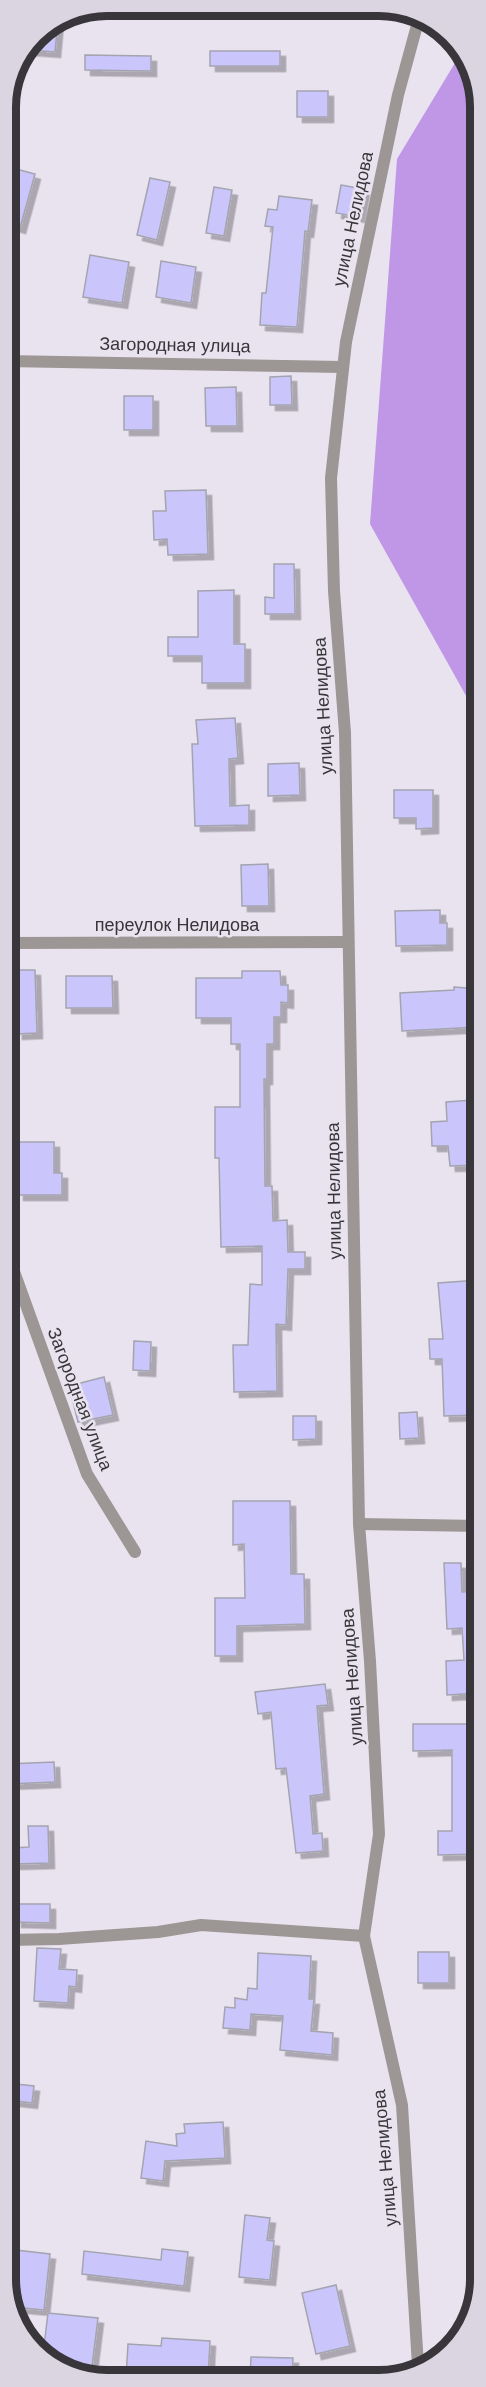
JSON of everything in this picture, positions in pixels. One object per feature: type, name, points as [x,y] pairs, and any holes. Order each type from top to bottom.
[{"type":"street","name":"улица Нелидова","points":[[417,25],[398,95],[346,342],[331,478],[334,591],[345,733],[359,1524],[370,1660],[379,1834],[364,1936],[402,2105],[418,2361]]},
{"type":"street","name":"Загородная улица","points":[[17,361],[343,367]]},
{"type":"street","name":"переулок Нелидова","points":[[17,944],[347,942]]},
{"type":"street","name":"Загородная улица","points":[[16,1278],[87,1474],[135,1552]]},
{"type":"street","points":[[359,1524],[469,1526]]},
{"type":"street","points":[[16,1940],[158,1932],[201,1925],[364,1936]]},
{"type":"shaded area","points":[[456,61],[466,84],[470,107],[470,702],[370,524],[397,159]]},
{"type":"building","points":[[57,32],[55,52],[36,51]]},
{"type":"building","points":[[210,51],[280,51],[280,66],[210,66]]},
{"type":"building","points":[[85,55],[151,56],[151,71],[85,70]]},
{"type":"building","points":[[297,91],[328,91],[328,117],[297,117]]},
{"type":"building","points":[[17,169],[35,174],[20,228],[17,227]]},
{"type":"building","points":[[150,178],[170,182],[157,240],[137,235]]},
{"type":"building","points":[[341,185],[364,189],[359,217],[336,213]]},
{"type":"building","points":[[214,187],[232,190],[224,236],[206,233]]},
{"type":"building","points":[[279,196],[312,200],[308,232],[305,231],[297,327],[260,325],[262,293],[266,293],[273,227],[265,226],[268,209],[277,210]]},
{"type":"building","points":[[90,255],[129,262],[122,303],[83,297]]},
{"type":"building","points":[[161,261],[196,267],[191,303],[156,297]]},
{"type":"building","points":[[291,376],[292,405],[270,405],[270,377]]},
{"type":"building","points":[[236,387],[237,426],[206,426],[205,388]]},
{"type":"building","points":[[124,396],[153,396],[153,430],[124,430]]},
{"type":"building","points":[[206,490],[208,554],[168,555],[167,539],[154,540],[153,511],[166,511],[165,491]]},
{"type":"building","points":[[274,564],[294,564],[295,614],[265,614],[265,597],[274,598]]},
{"type":"building","points":[[234,590],[234,644],[245,644],[245,683],[202,683],[202,656],[168,656],[168,637],[198,637],[198,591]]},
{"type":"building","points":[[235,718],[238,758],[229,759],[230,806],[249,805],[249,825],[195,826],[192,744],[198,744],[196,720]]},
{"type":"building","points":[[299,763],[300,795],[268,796],[268,764]]},
{"type":"building","points":[[394,790],[433,790],[433,828],[416,829],[416,818],[394,818]]},
{"type":"building","points":[[268,864],[269,906],[242,906],[241,865]]},
{"type":"building","points":[[440,910],[440,923],[447,923],[447,945],[396,946],[395,911]]},
{"type":"building","points":[[17,970],[35,970],[37,1033],[17,1034]]},
{"type":"building","points":[[242,971],[280,971],[281,985],[288,985],[288,1003],[281,1002],[281,1017],[274,1017],[274,1044],[267,1044],[267,1079],[264,1079],[265,1186],[272,1186],[273,1221],[287,1220],[288,1252],[305,1252],[305,1269],[288,1269],[286,1325],[276,1324],[277,1391],[234,1392],[233,1345],[248,1345],[250,1284],[262,1285],[262,1246],[221,1247],[219,1158],[215,1158],[215,1107],[240,1107],[240,1044],[231,1044],[231,1018],[196,1018],[196,978],[242,978]]},
{"type":"building","points":[[66,976],[112,976],[113,1008],[66,1008]]},
{"type":"building","points":[[454,987],[470,988],[470,1027],[402,1031],[400,993],[454,990]]},
{"type":"building","points":[[470,1100],[470,1165],[450,1166],[448,1146],[432,1146],[431,1122],[447,1121],[446,1102]]},
{"type":"building","points":[[18,1142],[54,1142],[54,1173],[62,1173],[62,1195],[18,1195]]},
{"type":"building","points":[[469,1281],[469,1415],[444,1416],[442,1359],[430,1359],[429,1339],[443,1339],[438,1283]]},
{"type":"building","points":[[134,1341],[151,1342],[150,1371],[133,1370]]},
{"type":"building","points":[[104,1377],[113,1415],[78,1422],[69,1386]]},
{"type":"building","points":[[417,1412],[419,1438],[400,1439],[399,1413]]},
{"type":"building","points":[[293,1416],[316,1416],[316,1439],[293,1440]]},
{"type":"building","points":[[233,1501],[290,1501],[291,1574],[304,1574],[305,1624],[237,1626],[237,1656],[215,1656],[215,1598],[245,1598],[244,1544],[233,1545]]},
{"type":"building","points":[[444,1563],[461,1563],[462,1592],[469,1592],[469,1694],[447,1695],[446,1661],[464,1660],[462,1628],[447,1629]]},
{"type":"building","points":[[325,1684],[328,1705],[317,1706],[324,1794],[310,1796],[313,1834],[322,1833],[323,1851],[296,1853],[286,1768],[276,1769],[271,1712],[258,1714],[255,1692]]},
{"type":"building","points":[[413,1724],[469,1724],[469,1854],[438,1855],[438,1831],[452,1831],[452,1750],[413,1751]]},
{"type":"building","points":[[54,1762],[55,1782],[16,1784],[16,1764]]},
{"type":"building","points":[[28,1826],[48,1826],[49,1863],[16,1864],[16,1848],[29,1847]]},
{"type":"building","points":[[16,1904],[50,1904],[50,1923],[16,1922]]},
{"type":"building","points":[[37,1948],[61,1949],[59,1969],[77,1970],[76,1987],[69,1986],[68,2003],[34,2001]]},
{"type":"building","points":[[418,1952],[449,1952],[449,1983],[418,1983]]},
{"type":"building","points":[[258,1953],[311,1956],[309,1999],[314,1999],[311,2031],[333,2033],[332,2055],[280,2050],[283,2016],[251,2014],[250,2030],[223,2028],[225,2007],[235,2008],[235,1998],[247,2000],[248,1988],[257,1989]]},
{"type":"building","points":[[16,2084],[34,2086],[32,2103],[16,2101]]},
{"type":"building","points":[[223,2122],[225,2158],[165,2161],[163,2181],[141,2178],[146,2141],[177,2146],[176,2134],[185,2133],[184,2124]]},
{"type":"building","points":[[245,2215],[270,2218],[267,2240],[274,2241],[270,2280],[239,2277]]},
{"type":"building","points":[[162,2249],[188,2252],[184,2286],[82,2274],[84,2251],[161,2260]]},
{"type":"building","points":[[16,2250],[50,2254],[44,2310],[22,2308],[17,2292]]},
{"type":"building","points":[[336,2285],[350,2346],[316,2354],[302,2293]]},
{"type":"building","points":[[48,2313],[98,2318],[92,2366],[74,2364],[66,2360],[66,2357],[52,2352],[44,2345]]},
{"type":"building","points":[[162,2338],[210,2341],[208,2370],[126,2370],[128,2344],[161,2346]]},
{"type":"building","points":[[251,2357],[293,2358],[292,2370],[250,2370]]}]
